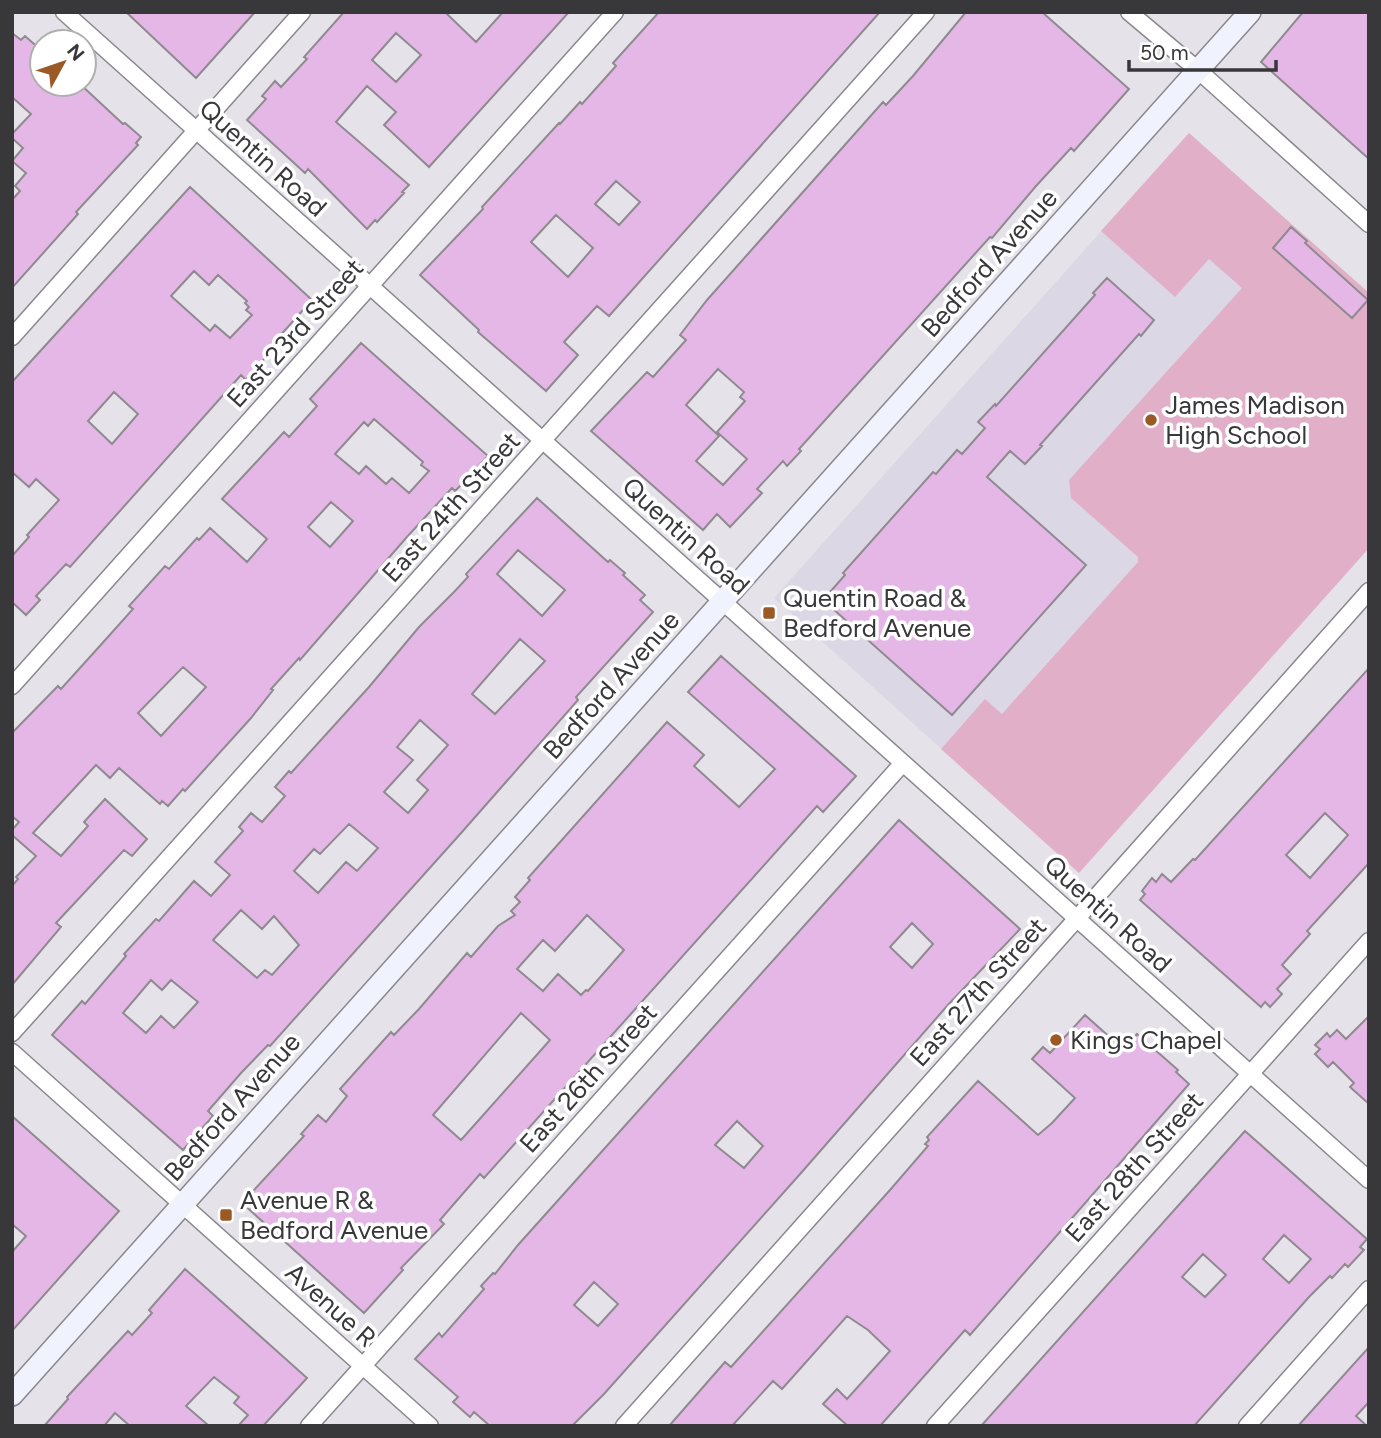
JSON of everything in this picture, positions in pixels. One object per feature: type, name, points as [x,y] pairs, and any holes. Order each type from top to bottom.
[{"type":"main road","name":"Bedford Avenue","points":[[12,1395],[1250,12]]},
{"type":"street","name":"Quentin Road","points":[[64,12],[1369,1180]]},
{"type":"street","points":[[12,337],[302,12]]},
{"type":"street","name":"East 23rd Street","points":[[12,687],[615,12]]},
{"type":"street","name":"East 24th Street","points":[[12,1033],[926,12]]},
{"type":"street","points":[[1129,12],[1199,71],[1369,224]]},
{"type":"street","name":"East 27th Street","points":[[624,1426],[1369,591]]},
{"type":"street","name":"East 26th Street","points":[[309,1426],[903,763]]},
{"type":"street","name":"East 28th Street","points":[[935,1426],[1369,941]]},
{"type":"street","name":"Avenue R","points":[[12,1052],[430,1426]]},
{"type":"street","points":[[1247,1426],[1369,1289]]},
{"type":"shaded area","name":"James Madison High School","points":[[1189,133],[1369,293],[1369,548],[1079,873],[774,598]]},
{"type":"shaded area","points":[[1189,133],[1369,293],[1369,548],[1079,873],[941,749],[985,699],[1002,714],[1138,562],[1138,557],[1071,498],[1069,480],[1242,288],[1209,259],[1175,297],[1101,231]]},
{"type":"building","points":[[126,12],[255,12],[196,78]]},
{"type":"building","points":[[344,12],[445,12],[476,42],[503,12],[569,12],[429,167],[384,125],[396,112],[367,86],[336,122],[409,185],[377,222],[375,220],[367,229],[308,169],[305,173],[247,120],[266,99],[262,96],[275,81],[281,87],[307,59],[304,57]],"holes":[[[396,33],[421,55],[396,82],[372,60]]]},
{"type":"building","points":[[659,12],[880,12],[609,316],[597,306],[564,342],[578,355],[546,391],[478,332],[479,330],[420,275],[559,123],[580,102],[582,104],[616,66],[613,63]],"holes":[[[616,181],[640,202],[619,225],[595,204]],[[556,215],[593,248],[568,277],[531,242]]]},
{"type":"building","points":[[966,12],[1042,12],[1129,89],[1074,151],[1071,148],[1036,186],[992,238],[990,237],[799,449],[801,451],[787,466],[783,461],[757,489],[762,493],[730,527],[717,514],[703,530],[591,431],[647,372],[653,377],[686,340],[680,335],[707,300],[883,102],[886,105]],"holes":[[[718,369],[744,392],[740,397],[745,401],[717,432],[747,459],[723,485],[696,461],[719,436],[686,405]]]},
{"type":"building","points":[[1303,12],[1369,12],[1369,159],[1261,62]]},
{"type":"building","points":[[12,33],[21,40],[25,36],[28,39],[28,98],[95,98],[141,137],[136,143],[138,145],[76,212],[78,214],[12,288],[12,200],[20,191],[15,186],[26,173],[12,161],[23,148],[12,138],[12,134],[31,114],[12,97]]},
{"type":"building","points":[[190,187],[312,300],[277,339],[280,341],[246,380],[241,375],[70,567],[66,564],[36,596],[40,600],[26,615],[12,602],[12,556],[59,500],[36,479],[29,487],[12,472],[12,382]],"holes":[[[194,271],[209,285],[218,275],[247,301],[245,303],[249,307],[246,310],[252,315],[230,338],[215,325],[210,331],[171,296]],[[114,392],[138,414],[112,444],[88,421]]]},
{"type":"building","points":[[1291,227],[1368,300],[1352,318],[1273,248]]},
{"type":"building","points":[[1107,278],[1154,320],[1025,464],[1010,451],[987,477],[1086,565],[952,715],[823,600],[845,575],[843,573],[933,472],[936,474],[957,450],[962,454],[985,428],[978,422],[995,404],[996,406]]},
{"type":"building","points":[[361,343],[488,456],[455,491],[452,488],[406,538],[300,660],[299,658],[271,689],[273,690],[251,718],[168,806],[162,801],[160,804],[119,768],[110,778],[96,765],[33,833],[61,856],[88,826],[84,822],[105,799],[147,839],[132,856],[124,850],[56,923],[61,927],[12,985],[12,886],[18,879],[16,877],[36,856],[12,835],[12,830],[19,822],[12,816],[12,733],[58,686],[61,689],[133,609],[129,606],[165,566],[169,569],[197,538],[199,540],[210,528],[247,562],[267,539],[222,499],[284,432],[289,437],[317,406],[310,399]],"holes":[[[374,419],[423,462],[421,465],[429,471],[409,493],[392,478],[386,484],[366,466],[359,474],[335,454],[364,422],[368,426]],[[331,502],[353,521],[330,547],[308,527]],[[183,667],[206,687],[161,736],[138,713]]]},
{"type":"building","points":[[537,498],[608,562],[610,560],[625,573],[623,575],[645,595],[640,600],[653,612],[576,697],[578,700],[462,832],[270,1046],[241,1073],[208,1111],[213,1116],[183,1150],[52,1035],[82,1001],[85,1004],[126,956],[124,954],[156,919],[159,921],[194,881],[211,896],[230,875],[215,862],[243,831],[239,827],[251,813],[262,822],[285,796],[275,787],[289,771],[291,773],[419,627],[468,577],[466,574]],"holes":[[[518,550],[565,590],[542,616],[497,574]],[[520,639],[545,661],[495,714],[472,694]],[[420,720],[448,745],[417,780],[428,790],[408,813],[384,792],[413,760],[397,747]],[[349,824],[378,848],[357,871],[346,862],[318,893],[294,871],[314,849],[320,854]],[[241,910],[262,929],[274,916],[299,945],[272,975],[265,970],[257,978],[213,940]],[[151,980],[162,990],[171,980],[198,1002],[174,1028],[161,1016],[146,1033],[123,1013]]]},
{"type":"building","points":[[721,656],[856,776],[823,812],[817,806],[484,1178],[480,1174],[440,1220],[444,1224],[401,1268],[403,1270],[364,1313],[242,1203],[304,1136],[301,1134],[318,1115],[326,1122],[347,1096],[340,1089],[391,1032],[394,1035],[467,953],[471,957],[498,926],[515,915],[511,911],[520,902],[515,897],[530,880],[528,878],[667,722],[704,755],[694,766],[739,807],[775,769],[688,692]],"holes":[[[587,915],[624,950],[588,991],[581,995],[558,974],[543,991],[517,969],[543,940],[555,951]],[[521,1013],[550,1040],[461,1140],[433,1115]]]},
{"type":"building","points":[[1369,668],[1369,863],[1307,931],[1310,934],[1282,965],[1291,974],[1277,989],[1282,994],[1270,1007],[1265,1002],[1261,1007],[1140,900],[1145,894],[1142,891],[1152,878],[1156,882],[1162,874],[1171,882],[1195,860]],"holes":[[[1325,813],[1348,835],[1310,878],[1286,855]]]},
{"type":"building","points":[[899,820],[1020,929],[947,1006],[604,1394],[572,1426],[490,1426],[474,1412],[470,1417],[453,1402],[458,1397],[415,1359],[439,1333],[442,1337],[484,1289],[481,1286],[495,1274]],"holes":[[[912,923],[933,944],[912,968],[890,947]],[[737,1121],[763,1146],[744,1168],[715,1145]],[[594,1282],[618,1304],[598,1326],[574,1305]]]},
{"type":"building","points":[[1085,1015],[1123,1049],[1137,1034],[1178,1070],[1176,1072],[1189,1084],[970,1335],[965,1330],[880,1426],[848,1426],[823,1404],[837,1389],[847,1399],[890,1351],[868,1330],[847,1316],[782,1389],[773,1381],[732,1426],[669,1426],[725,1362],[731,1367],[890,1190],[928,1146],[925,1144],[929,1140],[927,1137],[978,1081],[1038,1135],[1052,1123],[1075,1098],[1032,1059],[1043,1047],[1050,1053]]},
{"type":"building","points":[[1369,1016],[1369,1104],[1350,1087],[1354,1083],[1333,1062],[1328,1067],[1315,1054],[1320,1049],[1315,1045],[1327,1033],[1330,1037],[1337,1030],[1346,1039]]},
{"type":"building","points":[[12,1116],[119,1211],[12,1331],[12,1252],[26,1236],[12,1224]]},
{"type":"building","points":[[1245,1131],[1367,1239],[1360,1247],[1364,1250],[1348,1267],[1345,1264],[1309,1297],[1194,1426],[981,1426]],"holes":[[[1284,1235],[1311,1259],[1289,1283],[1263,1259]],[[1203,1254],[1226,1275],[1205,1297],[1182,1277]]]},
{"type":"building","points":[[185,1269],[307,1378],[263,1426],[238,1426],[248,1415],[234,1403],[239,1397],[214,1377],[186,1406],[209,1426],[130,1426],[115,1413],[104,1426],[44,1426],[128,1331],[132,1335],[152,1313],[149,1310]]},
{"type":"building","points":[[1369,1347],[1369,1402],[1356,1416],[1367,1426],[1298,1426]]},
{"type":"place","name":"James Madison High School","points":[[1151,420]]},
{"type":"place","name":"Quentin Road & Bedford Avenue","points":[[769,613]]},
{"type":"place","name":"Kings Chapel","points":[[1056,1040]]},
{"type":"place","name":"Avenue R & Bedford Avenue","points":[[226,1215]]}]
